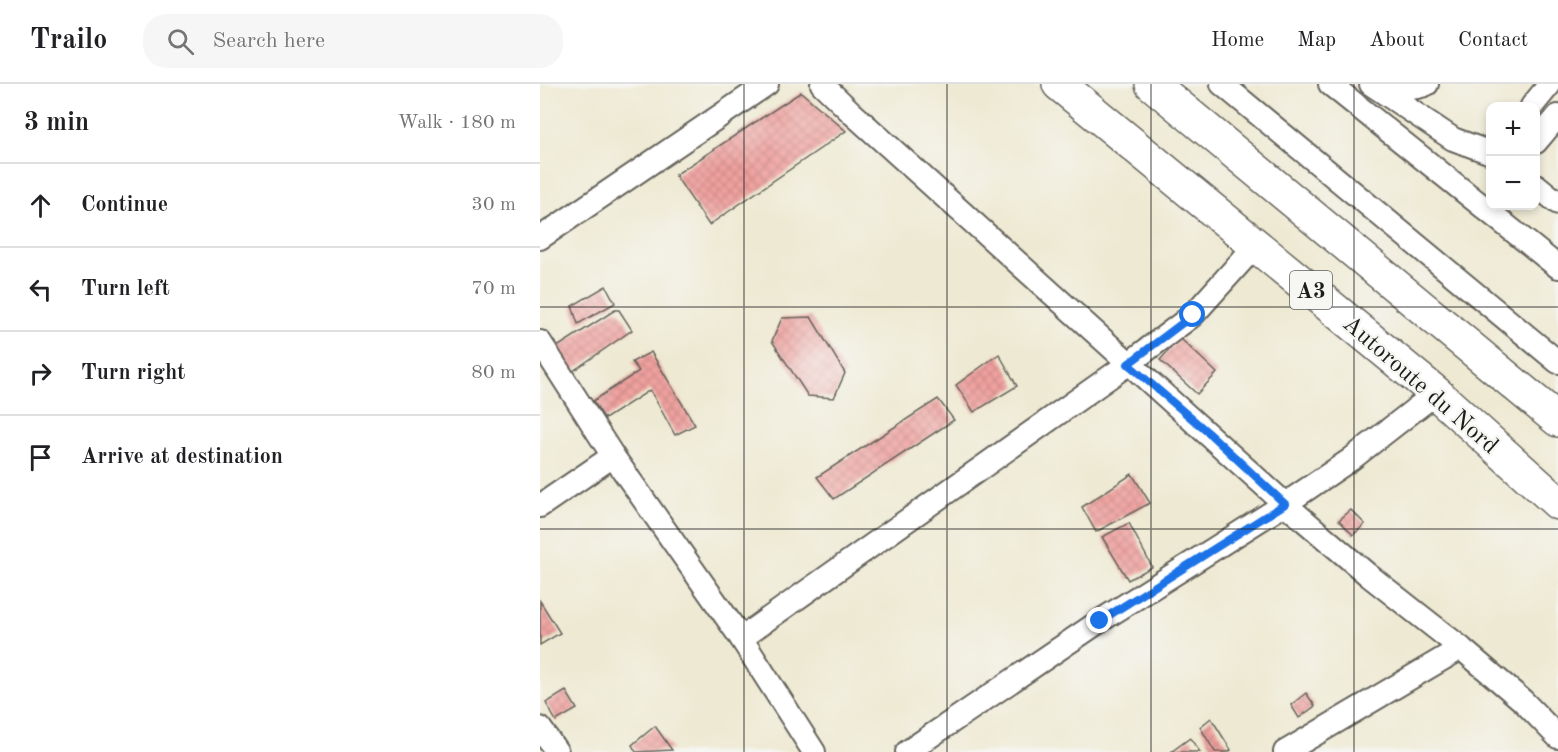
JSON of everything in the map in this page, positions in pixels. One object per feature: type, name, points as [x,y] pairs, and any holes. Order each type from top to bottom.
[{"type":"highway","name":"Autoroute du Nord","points":[[1059,84],[1436,393],[1558,503]]},
{"type":"highway","name":"A3","points":[[1152,84],[1558,420]]},
{"type":"street","points":[[540,238],[767,84]]},
{"type":"street","points":[[822,84],[1285,504],[1367,574],[1461,648],[1523,701],[1558,737]]},
{"type":"street","points":[[1222,84],[1558,362]]},
{"type":"street","points":[[1330,84],[1558,267]]},
{"type":"street","points":[[1372,84],[1395,87],[1427,84]]},
{"type":"street","points":[[1372,84],[1453,139],[1486,149]]},
{"type":"street","points":[[1535,102],[1550,84]]},
{"type":"street","points":[[1540,137],[1558,116]]},
{"type":"street","points":[[1540,188],[1558,203]]},
{"type":"street","points":[[741,638],[1128,364],[1193,315],[1256,245]]},
{"type":"street","points":[[540,342],[612,456],[741,638],[814,752]]},
{"type":"street","points":[[907,752],[1100,621],[1350,460],[1436,393]]},
{"type":"street","points":[[540,506],[612,456]]},
{"type":"street","points":[[1286,752],[1461,648]]},
{"type":"building","points":[[801,92],[846,131],[709,225],[675,175]]},
{"type":"building","points":[[606,286],[615,303],[578,324],[572,306]]},
{"type":"building","points":[[615,310],[619,310],[632,330],[570,373],[554,349]]},
{"type":"building","points":[[811,317],[845,373],[834,398],[808,396],[772,341],[782,318]]},
{"type":"building","points":[[1180,338],[1217,373],[1197,394],[1160,360]]},
{"type":"building","points":[[651,352],[695,425],[675,435],[650,390],[605,419],[593,401],[639,371],[632,362]]},
{"type":"building","points":[[999,354],[1017,386],[974,412],[956,385]]},
{"type":"building","points":[[938,399],[954,420],[834,499],[817,477]]},
{"type":"building","points":[[1132,474],[1150,503],[1096,532],[1082,507]]},
{"type":"building","points":[[1351,510],[1365,524],[1353,535],[1339,520]]},
{"type":"building","points":[[1129,523],[1152,567],[1128,580],[1102,537]]},
{"type":"building","points":[[540,601],[560,633],[540,645]]},
{"type":"building","points":[[566,691],[577,709],[556,721],[546,703]]},
{"type":"building","points":[[1306,693],[1315,706],[1299,718],[1291,705]]},
{"type":"building","points":[[1211,718],[1231,750],[1229,752],[1215,752],[1200,727]]},
{"type":"building","points":[[655,726],[672,750],[636,752],[632,745]]},
{"type":"building","points":[[1190,738],[1200,752],[1171,752]]},
{"type":"route","points":[[1100,621],[1285,504],[1211,435],[1128,364],[1193,315]]}]
